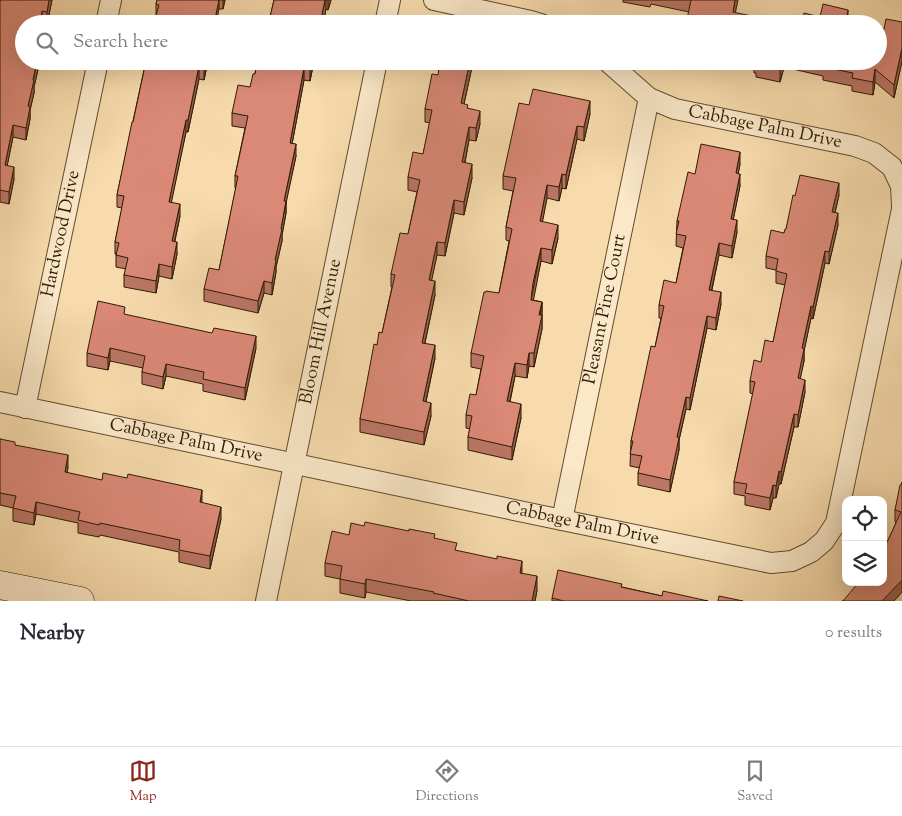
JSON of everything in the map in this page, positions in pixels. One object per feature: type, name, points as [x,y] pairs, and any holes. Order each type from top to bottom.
[{"type":"main road","points":[[0,585],[80,601]]},
{"type":"street","points":[[108,15],[111,0]]},
{"type":"street","points":[[387,15],[390,0]]},
{"type":"street","points":[[434,0],[504,15]]},
{"type":"street","name":"Hardwood Drive","points":[[25,408],[96,70]]},
{"type":"street","name":"Bloom Hill Avenue","points":[[266,601],[375,70]]},
{"type":"street","name":"Cabbage Palm Drive","points":[[0,402],[771,562],[792,561],[811,552],[824,541],[836,523],[902,208],[901,186],[892,167],[874,153],[855,146],[675,109],[649,98],[617,70]]},
{"type":"street","name":"Pleasant Pine Court","points":[[562,520],[649,98]]},
{"type":"building","points":[[0,0],[49,0],[47,12],[42,11],[41,15],[15,15],[15,70],[35,70],[26,128],[13,125],[5,165],[14,167],[9,192],[0,190]]},
{"type":"building","points":[[157,0],[219,0],[216,15],[156,15],[159,5],[156,4]]},
{"type":"building","points":[[274,0],[325,0],[322,15],[270,15]]},
{"type":"building","points":[[691,0],[735,0],[733,12],[747,15],[688,15]]},
{"type":"building","points":[[823,4],[848,10],[847,15],[820,15]]},
{"type":"building","points":[[887,19],[902,22],[902,48],[894,85],[876,70],[887,70]]},
{"type":"building","points":[[144,70],[198,70],[169,202],[180,204],[172,241],[177,242],[172,267],[159,264],[156,281],[124,275],[128,258],[116,255],[119,243],[115,242],[124,196],[117,195]]},
{"type":"building","points":[[256,70],[304,70],[290,143],[296,144],[284,201],[286,201],[282,229],[272,283],[264,281],[258,301],[204,289],[209,268],[219,270],[238,176],[235,176],[248,116],[232,113],[238,85],[250,87],[253,74],[255,74]]},
{"type":"building","points":[[439,70],[468,70],[461,103],[468,105],[467,108],[480,111],[476,128],[469,127],[462,162],[472,164],[464,202],[454,200],[445,243],[437,242],[429,280],[435,281],[422,343],[435,345],[423,401],[431,403],[424,432],[360,419],[374,344],[377,345],[379,332],[382,333],[395,275],[391,274],[400,233],[408,234],[420,180],[408,177],[413,152],[423,154],[432,110],[425,109],[432,74],[438,75]]},
{"type":"building","points":[[838,70],[875,70],[873,82],[852,78],[853,73]]},
{"type":"building","points":[[533,89],[590,101],[584,127],[577,126],[566,175],[562,174],[559,187],[547,185],[540,221],[558,225],[552,250],[541,248],[533,283],[531,300],[542,302],[539,315],[542,315],[534,353],[529,353],[527,365],[515,363],[507,401],[521,404],[512,447],[468,437],[472,416],[466,415],[470,394],[476,395],[484,356],[471,353],[484,292],[499,293],[512,229],[506,227],[516,178],[503,176],[519,103],[529,105]]},
{"type":"building","points":[[701,144],[740,152],[736,173],[740,174],[731,219],[737,220],[732,246],[719,243],[709,290],[721,292],[716,318],[707,316],[690,398],[686,397],[670,480],[638,473],[642,456],[630,454],[633,441],[631,441],[651,346],[655,347],[664,306],[659,305],[664,280],[676,283],[686,236],[676,234],[679,221],[677,221],[688,172],[695,174]]},
{"type":"building","points":[[800,175],[839,183],[832,212],[838,213],[829,252],[825,251],[802,348],[804,349],[798,378],[805,380],[798,415],[794,414],[781,472],[779,471],[776,486],[773,485],[770,498],[745,493],[747,484],[734,482],[755,382],[750,381],[754,360],[761,362],[765,340],[773,342],[787,274],[776,271],[778,259],[766,256],[771,230],[784,233]]},
{"type":"building","points":[[98,301],[125,307],[124,314],[212,333],[214,328],[256,336],[245,388],[203,379],[204,372],[166,364],[163,377],[142,372],[145,356],[110,348],[108,358],[87,353]]},
{"type":"building","points":[[0,439],[15,442],[15,445],[68,455],[65,472],[102,480],[103,473],[127,478],[128,474],[202,490],[200,502],[221,507],[210,556],[179,550],[180,540],[78,520],[80,512],[36,502],[34,513],[13,508],[16,496],[0,493]]},
{"type":"building","points":[[902,482],[902,580],[882,601],[843,601],[856,586],[887,586],[887,542],[901,512],[895,510]]},
{"type":"building","points":[[365,522],[435,534],[434,538],[457,543],[455,550],[497,559],[497,556],[522,561],[520,573],[537,576],[532,601],[469,601],[366,579],[365,584],[340,579],[342,566],[325,563],[332,531],[349,535],[351,523],[364,526]]},
{"type":"building","points":[[558,570],[622,584],[621,587],[662,596],[663,591],[708,601],[564,601],[552,598]]},
{"type":"building","points":[[719,596],[743,601],[718,601]]}]
